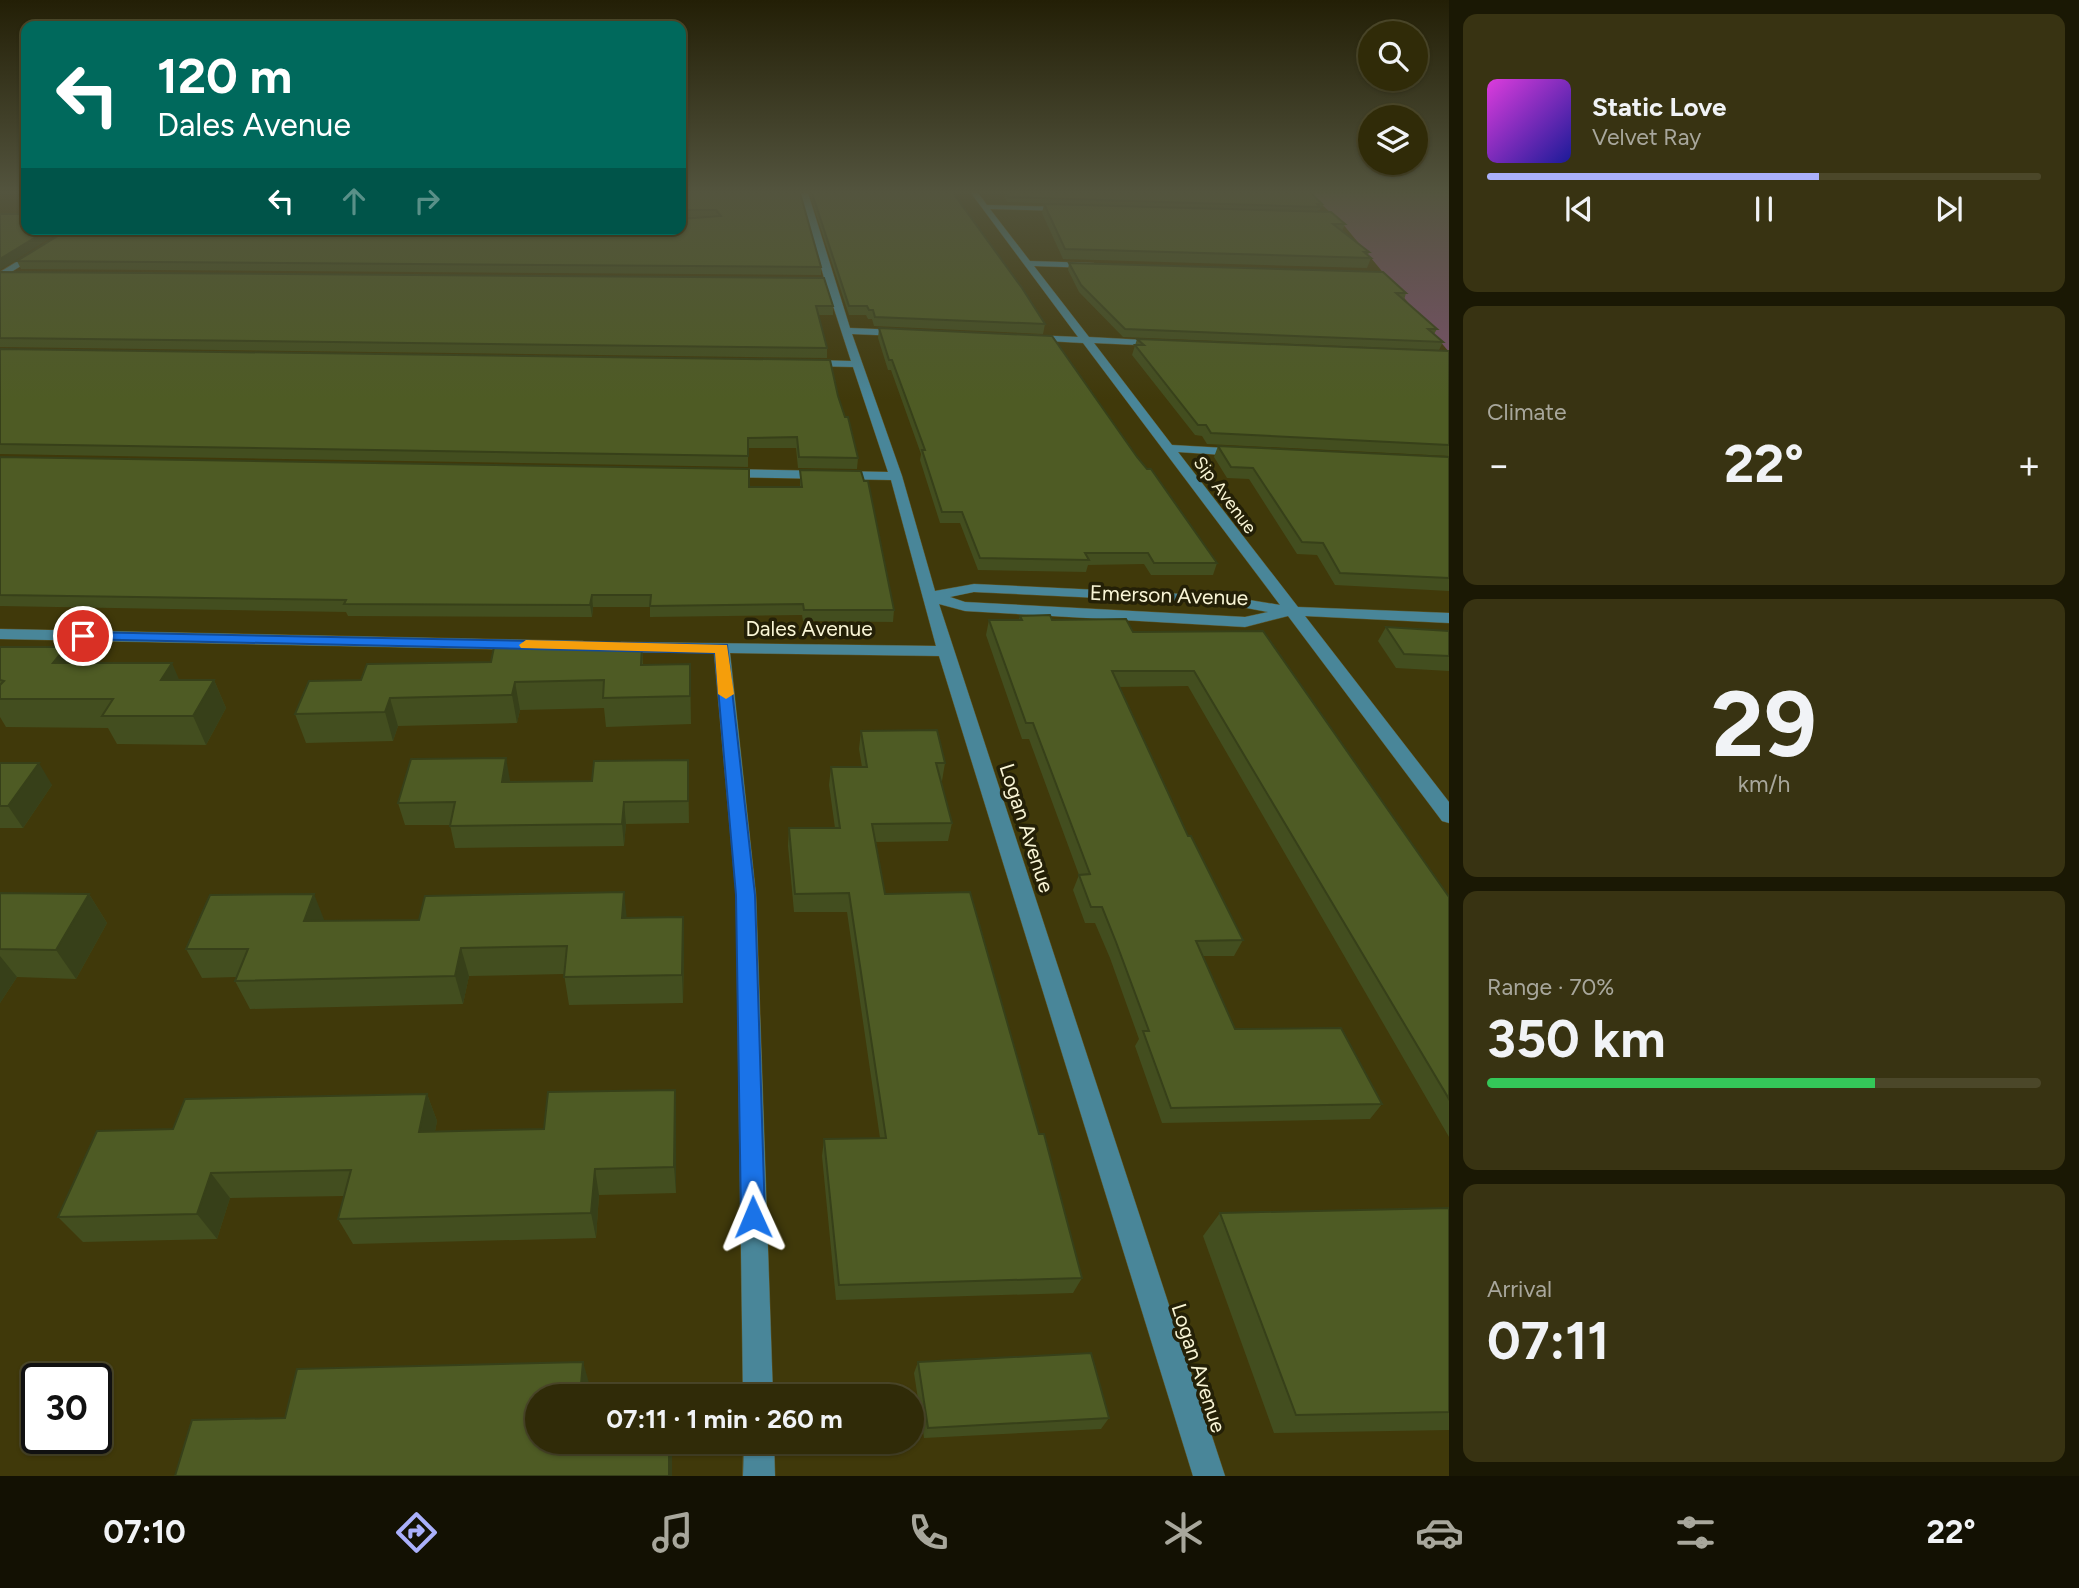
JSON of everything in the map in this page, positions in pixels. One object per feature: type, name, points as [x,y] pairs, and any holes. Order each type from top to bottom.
[{"type":"street","points":[[1,275],[22,262]]},
{"type":"street","name":"Logan Avenue","points":[[820,262],[825,281],[859,364],[896,476],[946,651],[1209,1476]]},
{"type":"street","points":[[1026,263],[1104,265]]},
{"type":"street","name":"Sip Avenue","points":[[1026,263],[1449,816]]},
{"type":"street","points":[[1,275],[27,275]]},
{"type":"street","points":[[847,331],[915,334]]},
{"type":"street","points":[[1020,338],[1165,344]]},
{"type":"street","points":[[793,363],[859,364]]},
{"type":"street","points":[[1167,448],[1250,452]]},
{"type":"street","points":[[710,473],[896,476]]},
{"type":"street","name":"Emerson Avenue","points":[[931,597],[965,606],[1245,622],[1290,611],[1449,618]]},
{"type":"street","name":"Dales Avenue","points":[[0,634],[946,651]]},
{"type":"street","points":[[722,649],[746,895],[758,1384]]},
{"type":"street","points":[[759,1454],[759,1476]]},
{"type":"shaded area","points":[[1374,262],[1449,262],[1449,352]]},
{"type":"building","points":[[135,262],[820,262],[821,267]]},
{"type":"building","points":[[835,262],[1003,262],[1045,324],[875,317],[873,310],[869,310],[867,306],[849,306]]},
{"type":"building","points":[[1069,263],[1383,272],[1406,293],[1396,293],[1437,329],[1428,329],[1443,342],[1125,329],[1081,285]]},
{"type":"building","points":[[0,272],[824,278],[833,306],[816,306],[827,348],[0,338]]},
{"type":"building","points":[[879,328],[1052,336],[1137,457],[1147,469],[1151,469],[1217,563],[1154,563],[1148,553],[1085,553],[1089,560],[980,558],[962,512],[942,512],[922,450],[925,450]]},
{"type":"building","points":[[1137,339],[1449,351],[1449,445],[1211,433],[1206,425],[1198,425],[1135,345],[1144,345]]},
{"type":"building","points":[[0,349],[830,360],[838,396],[845,417],[848,417],[858,458],[799,457],[797,437],[748,438],[748,456],[0,444]]},
{"type":"building","points":[[1218,446],[1449,457],[1449,578],[1340,573],[1323,543],[1302,542],[1253,468],[1231,467]]},
{"type":"building","points":[[0,457],[749,469],[749,487],[802,487],[800,470],[861,471],[864,481],[868,481],[894,610],[804,610],[803,604],[650,606],[651,595],[592,595],[590,605],[344,604],[346,600],[0,595]]},
{"type":"building","points":[[1050,615],[1052,620],[1126,619],[1133,632],[1263,631],[1449,897],[1449,1099],[1194,671],[1112,671],[1188,836],[1191,836],[1243,940],[1196,941],[1235,1029],[1341,1028],[1382,1104],[1171,1108],[1143,1031],[1149,1031],[1116,942],[1102,907],[1091,907],[1079,875],[1090,874],[1033,723],[1026,723],[989,620],[1022,620],[1020,616]]},
{"type":"building","points":[[1386,627],[1449,631],[1449,656],[1404,654]]},
{"type":"building","points":[[642,644],[641,665],[690,664],[690,696],[603,698],[604,680],[515,682],[512,695],[390,698],[385,712],[295,714],[309,681],[361,680],[367,664],[491,662],[494,647]]},
{"type":"building","points":[[0,647],[66,647],[53,663],[172,663],[161,680],[214,680],[193,716],[102,716],[113,699],[0,699],[0,685],[4,681],[0,680]]},
{"type":"building","points":[[937,730],[945,763],[936,763],[952,823],[872,824],[885,894],[970,892],[1039,1134],[1044,1134],[1082,1278],[839,1285],[824,1139],[886,1138],[849,893],[795,894],[789,828],[840,828],[831,767],[867,767],[861,731]]},
{"type":"building","points":[[506,758],[502,782],[592,781],[594,761],[688,760],[688,801],[624,802],[622,824],[450,826],[455,802],[398,803],[411,759]]},
{"type":"building","points":[[0,763],[39,763],[8,806],[0,806]]},
{"type":"building","points":[[624,892],[622,918],[683,917],[682,975],[564,977],[567,946],[461,948],[455,976],[235,981],[248,949],[186,949],[210,895],[314,894],[304,921],[419,920],[425,896]]},
{"type":"building","points":[[0,893],[89,894],[56,950],[0,949]]},
{"type":"building","points":[[675,1090],[674,1167],[595,1169],[591,1213],[338,1219],[351,1170],[211,1173],[197,1214],[58,1217],[97,1131],[173,1129],[185,1099],[427,1094],[419,1132],[544,1129],[548,1092]]},
{"type":"building","points":[[1449,1208],[1449,1412],[1296,1415],[1220,1213]]},
{"type":"building","points":[[1091,1353],[1109,1418],[928,1428],[924,1384],[921,1384],[918,1362]]},
{"type":"building","points":[[583,1362],[581,1384],[525,1384],[525,1454],[669,1454],[669,1476],[175,1476],[192,1420],[285,1418],[297,1369]]},
{"type":"slow traffic","points":[[526,645],[722,649],[726,694]]},
{"type":"route","points":[[83,636],[722,649],[746,895],[753,1217]]}]
